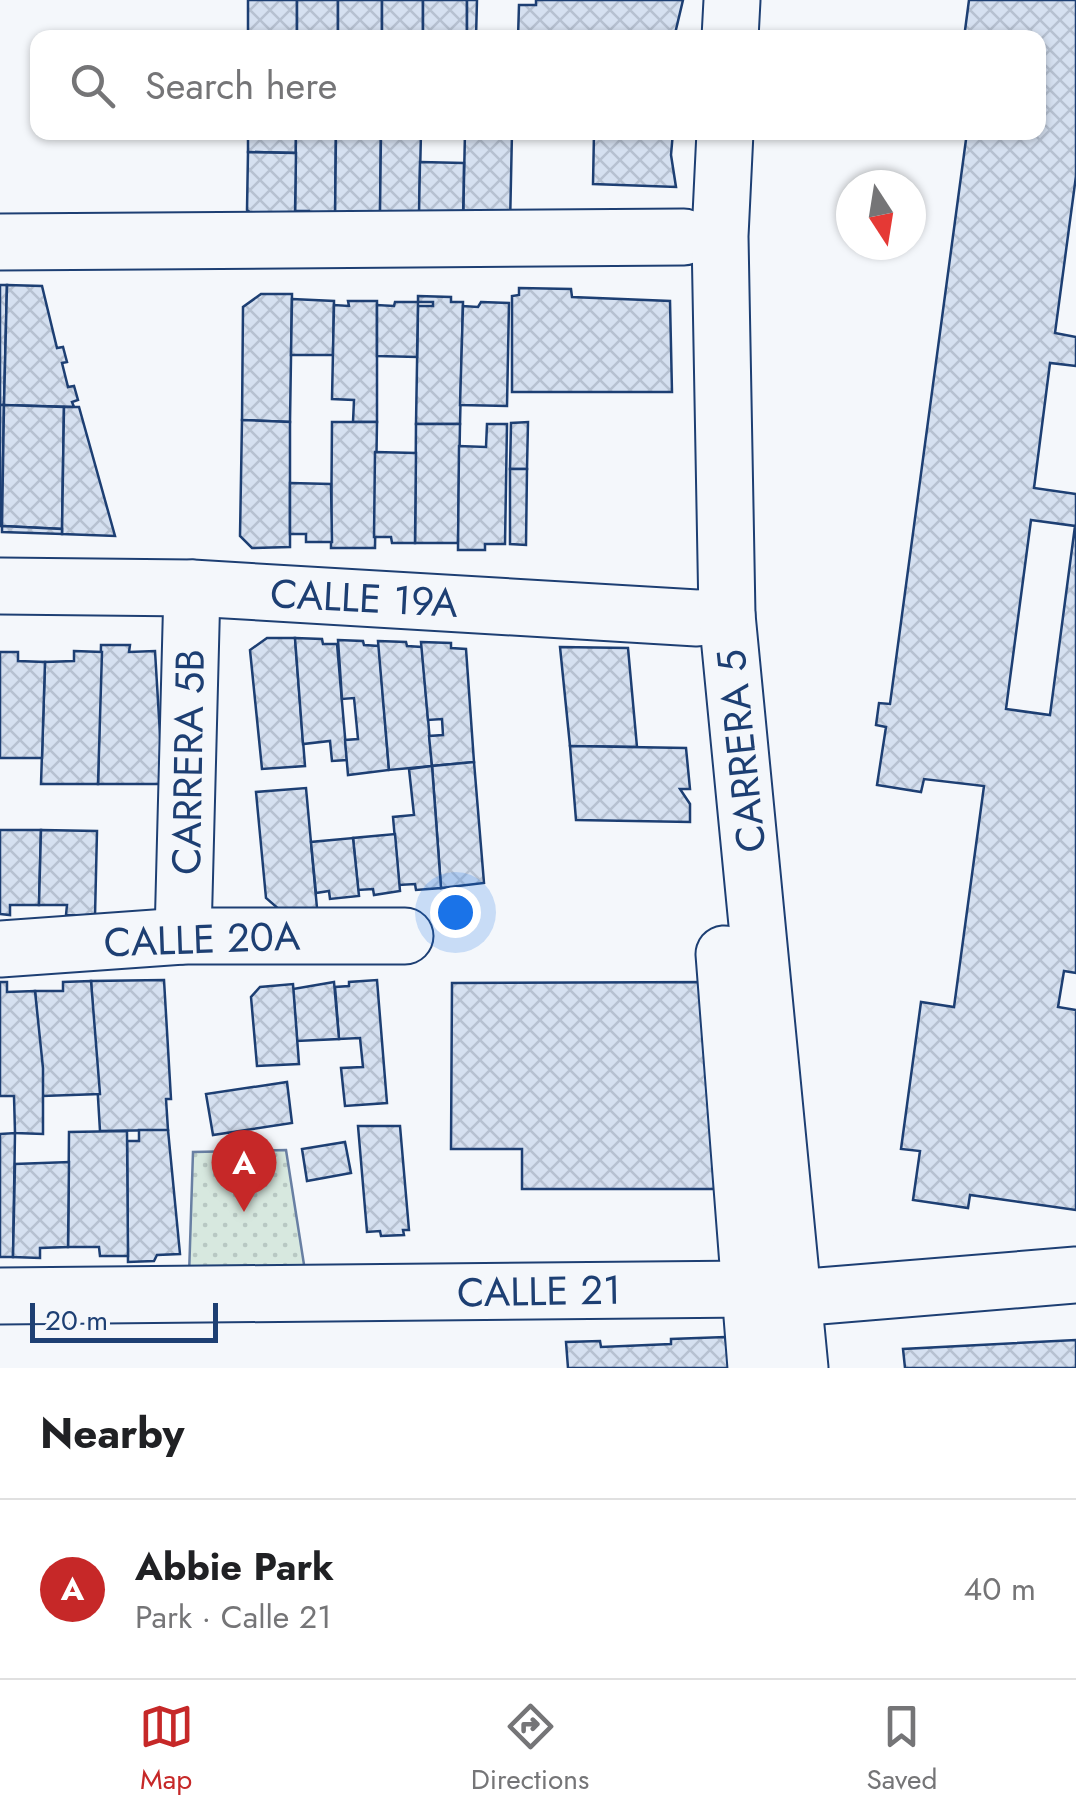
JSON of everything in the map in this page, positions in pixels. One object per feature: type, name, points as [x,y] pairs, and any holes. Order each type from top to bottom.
[{"type":"street","points":[[694,30],[696,0]]},
{"type":"street","points":[[730,30],[732,0]]},
{"type":"street","name":"CARRERA 5","points":[[689,140],[684,237],[712,617],[773,1293],[800,1368]]},
{"type":"street","name":"CARRERA 5","points":[[712,617],[725,140]]},
{"type":"street","points":[[0,242],[684,237]]},
{"type":"street","name":"CALLE 19A","points":[[0,586],[192,588],[712,617]]},
{"type":"street","name":"CARRERA 5B","points":[[184,936],[192,588]]},
{"type":"street","name":"CALLE 20A","points":[[0,948],[184,936],[405,936]]},
{"type":"street","name":"CALLE 21","points":[[0,1296],[773,1293],[1076,1275]]},
{"type":"street","name":"CARRERA 5","points":[[756,1368],[773,1293]]},
{"type":"shaded area","points":[[286,1150],[305,1271],[189,1276],[193,1152]]},
{"type":"building","points":[[248,0],[297,0],[297,30],[248,30]]},
{"type":"building","points":[[297,0],[338,0],[338,30],[297,30]]},
{"type":"building","points":[[338,0],[382,0],[382,30],[338,30]]},
{"type":"building","points":[[382,0],[423,0],[423,30],[382,30]]},
{"type":"building","points":[[423,0],[467,0],[467,30],[423,30]]},
{"type":"building","points":[[467,0],[477,0],[476,30],[467,30]]},
{"type":"building","points":[[536,0],[683,0],[676,30],[518,30],[519,5],[536,5]]},
{"type":"building","points":[[969,0],[1076,0],[1076,176],[1055,333],[1076,337],[1076,366],[1050,363],[1034,488],[1076,494],[1076,973],[1064,971],[1058,1007],[1076,1010],[1076,1210],[970,1195],[968,1208],[913,1200],[920,1151],[901,1149],[921,1002],[954,1007],[984,786],[924,779],[921,792],[877,785],[886,727],[876,725],[879,703],[890,704],[966,140],[1046,140],[1046,30],[965,30]],"holes":[[[1031,520],[1075,526],[1050,715],[1006,709]]]},
{"type":"building","points":[[248,140],[296,140],[296,153],[248,152]]},
{"type":"building","points":[[296,140],[336,140],[335,218],[310,218],[309,211],[295,211]]},
{"type":"building","points":[[336,140],[381,140],[380,219],[335,223]]},
{"type":"building","points":[[381,140],[421,140],[419,219],[380,212]]},
{"type":"building","points":[[465,140],[512,140],[510,226],[463,225]]},
{"type":"building","points":[[594,140],[672,140],[676,187],[593,184]]},
{"type":"building","points":[[248,152],[296,153],[295,214],[261,221],[247,210]]},
{"type":"building","points":[[420,162],[464,163],[463,220],[419,214]]},
{"type":"building","points":[[0,285],[7,285],[4,405],[0,405]]},
{"type":"building","points":[[7,285],[42,286],[57,348],[63,347],[67,362],[62,363],[68,387],[74,386],[78,400],[72,402],[74,407],[4,405]]},
{"type":"building","points":[[519,288],[571,289],[572,297],[670,301],[672,392],[512,392],[512,296],[519,295]]},
{"type":"building","points":[[261,294],[292,294],[290,422],[242,420],[243,307]]},
{"type":"building","points":[[418,296],[451,297],[451,302],[463,302],[460,424],[416,424],[418,306],[433,306],[433,302],[418,302]]},
{"type":"building","points":[[292,299],[334,301],[333,355],[291,355]]},
{"type":"building","points":[[348,301],[377,301],[377,422],[353,422],[354,400],[332,399],[334,305],[349,306]]},
{"type":"building","points":[[395,302],[418,302],[417,357],[377,356],[377,305],[394,306]]},
{"type":"building","points":[[481,302],[509,303],[507,406],[460,405],[463,306],[478,307]]},
{"type":"building","points":[[0,405],[4,405],[2,526],[0,526]]},
{"type":"building","points":[[4,405],[64,407],[62,529],[2,526]]},
{"type":"building","points":[[64,407],[79,407],[115,536],[62,534]]},
{"type":"building","points":[[242,420],[290,422],[290,547],[252,548],[240,536]]},
{"type":"building","points":[[332,422],[377,422],[375,548],[331,548]]},
{"type":"building","points":[[528,422],[527,469],[510,469],[511,423]]},
{"type":"building","points":[[416,424],[460,424],[458,543],[415,543]]},
{"type":"building","points":[[487,424],[507,424],[505,544],[485,544],[485,550],[458,550],[459,446],[486,447]]},
{"type":"building","points":[[375,452],[416,453],[415,543],[392,543],[391,537],[374,537]]},
{"type":"building","points":[[510,469],[527,469],[526,545],[510,544]]},
{"type":"building","points":[[290,483],[331,484],[332,542],[306,542],[306,534],[290,534]]},
{"type":"building","points":[[2,526],[62,529],[62,534],[2,532]]},
{"type":"building","points":[[267,638],[295,638],[305,766],[262,769],[250,650]]},
{"type":"building","points":[[295,638],[337,644],[347,760],[332,761],[330,741],[303,744]]},
{"type":"building","points":[[338,640],[379,646],[389,770],[348,775],[345,740],[358,739],[354,698],[342,699]]},
{"type":"building","points":[[378,641],[422,647],[432,766],[389,770]]},
{"type":"building","points":[[421,642],[451,643],[451,648],[466,649],[474,762],[432,766],[429,736],[443,735],[442,719],[428,720]]},
{"type":"building","points":[[101,645],[130,645],[129,652],[155,651],[163,784],[98,784]]},
{"type":"building","points":[[560,647],[628,648],[637,747],[570,746]]},
{"type":"building","points":[[74,651],[102,652],[98,784],[41,784],[45,662],[74,661]]},
{"type":"building","points":[[0,652],[18,652],[18,661],[45,662],[42,758],[0,758]]},
{"type":"building","points":[[570,746],[686,748],[690,789],[680,789],[690,804],[690,822],[576,820]]},
{"type":"building","points":[[474,762],[484,883],[441,888],[432,766]]},
{"type":"building","points":[[432,766],[441,888],[416,890],[415,884],[399,885],[393,817],[414,815],[409,769]]},
{"type":"building","points":[[306,788],[317,908],[281,911],[266,898],[256,792]]},
{"type":"building","points":[[0,830],[41,830],[39,905],[10,905],[10,915],[0,914]]},
{"type":"building","points":[[41,830],[97,831],[95,916],[66,915],[67,905],[39,905]]},
{"type":"building","points":[[395,834],[400,891],[374,895],[373,889],[358,890],[353,838]]},
{"type":"building","points":[[353,838],[359,896],[330,899],[329,891],[316,893],[311,842]]},
{"type":"building","points":[[164,980],[171,1099],[166,1099],[168,1130],[100,1131],[91,981]]},
{"type":"building","points":[[377,980],[387,1103],[345,1106],[341,1068],[363,1067],[360,1038],[339,1039],[335,987]]},
{"type":"building","points":[[91,981],[100,1094],[43,1096],[35,991],[63,991],[63,982]]},
{"type":"building","points":[[0,982],[7,982],[7,992],[35,991],[43,1068],[43,1134],[15,1133],[14,1096],[0,1096]]},
{"type":"building","points":[[334,982],[339,1039],[297,1041],[293,989]]},
{"type":"building","points":[[717,982],[730,1189],[522,1189],[522,1149],[451,1149],[452,983]]},
{"type":"building","points":[[293,984],[299,1064],[257,1066],[251,997],[260,987]]},
{"type":"building","points":[[287,1082],[292,1123],[213,1135],[206,1094]]},
{"type":"building","points":[[358,1126],[400,1126],[409,1230],[403,1230],[404,1235],[367,1232]]},
{"type":"building","points":[[139,1130],[168,1130],[180,1254],[128,1262],[127,1141],[139,1141]]},
{"type":"building","points":[[127,1131],[128,1256],[100,1256],[99,1247],[68,1247],[69,1132]]},
{"type":"building","points":[[15,1133],[13,1257],[0,1257],[0,1134]]},
{"type":"building","points":[[345,1142],[351,1173],[307,1181],[302,1149]]},
{"type":"building","points":[[69,1162],[68,1247],[40,1248],[40,1258],[13,1257],[15,1164]]},
{"type":"building","points":[[725,1337],[726,1342],[732,1342],[734,1368],[568,1368],[566,1342],[600,1341],[601,1347]]},
{"type":"building","points":[[1076,1340],[1076,1368],[905,1368],[903,1349]]},
{"type":"place","name":"Abbie Park","points":[[244,1212]]}]
